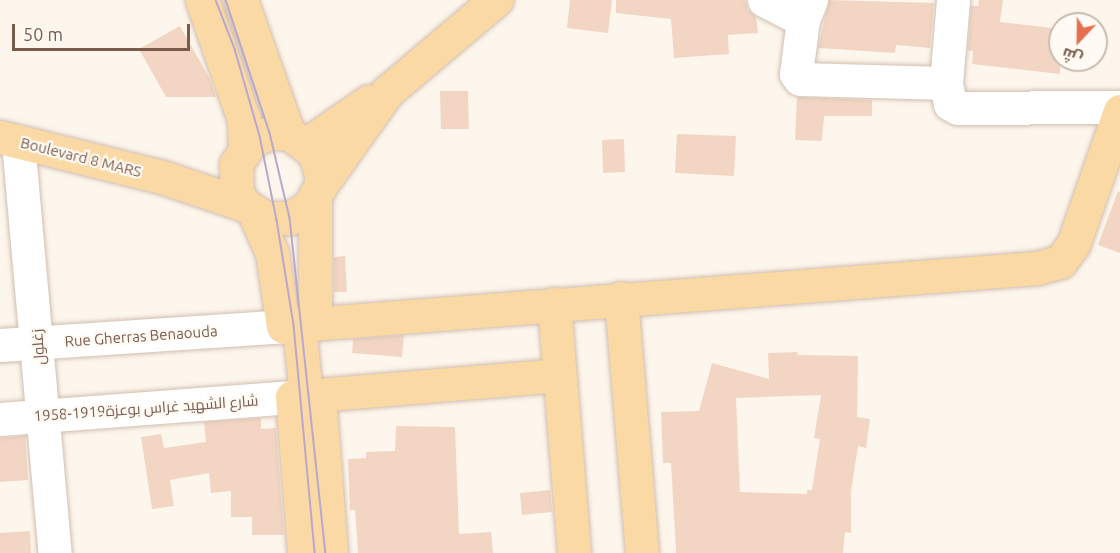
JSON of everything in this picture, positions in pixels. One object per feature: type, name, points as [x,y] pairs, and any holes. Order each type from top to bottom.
[{"type":"main road","points":[[202,0],[244,120],[237,193],[250,209],[272,253],[299,325]]},
{"type":"main road","points":[[241,0],[297,139],[319,162],[318,191],[299,325],[306,397],[331,553]]},
{"type":"main road","points":[[162,177],[187,176],[241,155],[270,133],[297,139],[387,92],[496,0]]},
{"type":"main road","points":[[162,177],[277,220],[290,218],[318,191],[387,92]]},
{"type":"main road","points":[[299,325],[1052,266],[1066,257],[1073,245],[1120,109]]},
{"type":"main road","name":"Boulevard 8 MARS","points":[[9,139],[162,177]]},
{"type":"main road","points":[[621,298],[642,553]]},
{"type":"main road","points":[[554,304],[574,553]]},
{"type":"main road","points":[[306,397],[559,375]]},
{"type":"main road","points":[[304,553],[306,397]]},
{"type":"street","points":[[764,0],[807,10],[796,74],[800,79],[946,83]]},
{"type":"street","points":[[953,0],[946,83],[950,104],[958,108],[1120,109]]},
{"type":"street","name":"زغلول","points":[[9,139],[38,343],[56,553]]},
{"type":"street","name":"Rue Gherras Benaouda","points":[[0,345],[299,325]]},
{"type":"street","name":"شارع الشهيد غراس بوعزة1919-1958","points":[[0,419],[306,397]]},
{"type":"building","points":[[570,0],[612,0],[608,33],[567,28]]},
{"type":"building","points":[[616,0],[745,0],[748,10],[756,17],[758,33],[728,35],[729,54],[674,58],[671,19],[616,13]]},
{"type":"building","points":[[829,0],[934,3],[930,48],[896,45],[895,53],[818,48]]},
{"type":"building","points":[[979,0],[1003,0],[1000,22],[1048,28],[1048,72],[1060,72],[1060,74],[972,64],[973,51],[968,50],[971,6],[978,6]]},
{"type":"building","points":[[180,26],[210,79],[216,97],[166,97],[139,49]]},
{"type":"building","points":[[440,91],[468,91],[469,129],[441,129]]},
{"type":"building","points":[[797,97],[872,100],[872,116],[824,116],[822,141],[795,140]]},
{"type":"building","points":[[677,134],[736,136],[734,176],[675,173]]},
{"type":"building","points":[[624,139],[625,172],[603,173],[602,140]]},
{"type":"building","points":[[1118,191],[1120,192],[1120,253],[1098,245]]},
{"type":"building","points":[[345,256],[347,292],[334,292],[334,257]]},
{"type":"building","points":[[404,335],[402,357],[352,353],[353,339]]},
{"type":"building","points":[[797,352],[798,355],[858,356],[857,417],[870,419],[866,448],[858,446],[851,492],[851,533],[845,532],[843,553],[676,553],[671,463],[663,463],[661,412],[699,411],[712,363],[769,379],[768,353]],"holes":[[[821,395],[814,438],[820,439],[812,490],[807,490],[807,494],[740,492],[736,398]]]},
{"type":"building","points":[[261,418],[261,429],[276,428],[284,535],[252,535],[252,517],[231,517],[231,491],[211,493],[209,473],[170,480],[174,506],[152,509],[141,437],[161,434],[164,448],[206,442],[204,422]]},
{"type":"building","points":[[396,426],[455,427],[459,534],[491,532],[493,553],[358,553],[355,510],[350,510],[348,459],[366,458],[366,452],[395,451]]},
{"type":"building","points":[[25,436],[28,480],[0,482],[0,438]]},
{"type":"building","points":[[550,490],[552,512],[522,515],[520,493]]},
{"type":"building","points":[[30,531],[31,553],[0,553],[0,533]]},
{"type":"tram line","points":[[216,0],[235,49],[260,136],[277,220],[294,325],[315,553]]},
{"type":"tram line","points":[[226,0],[270,133],[290,218],[326,553]]}]
